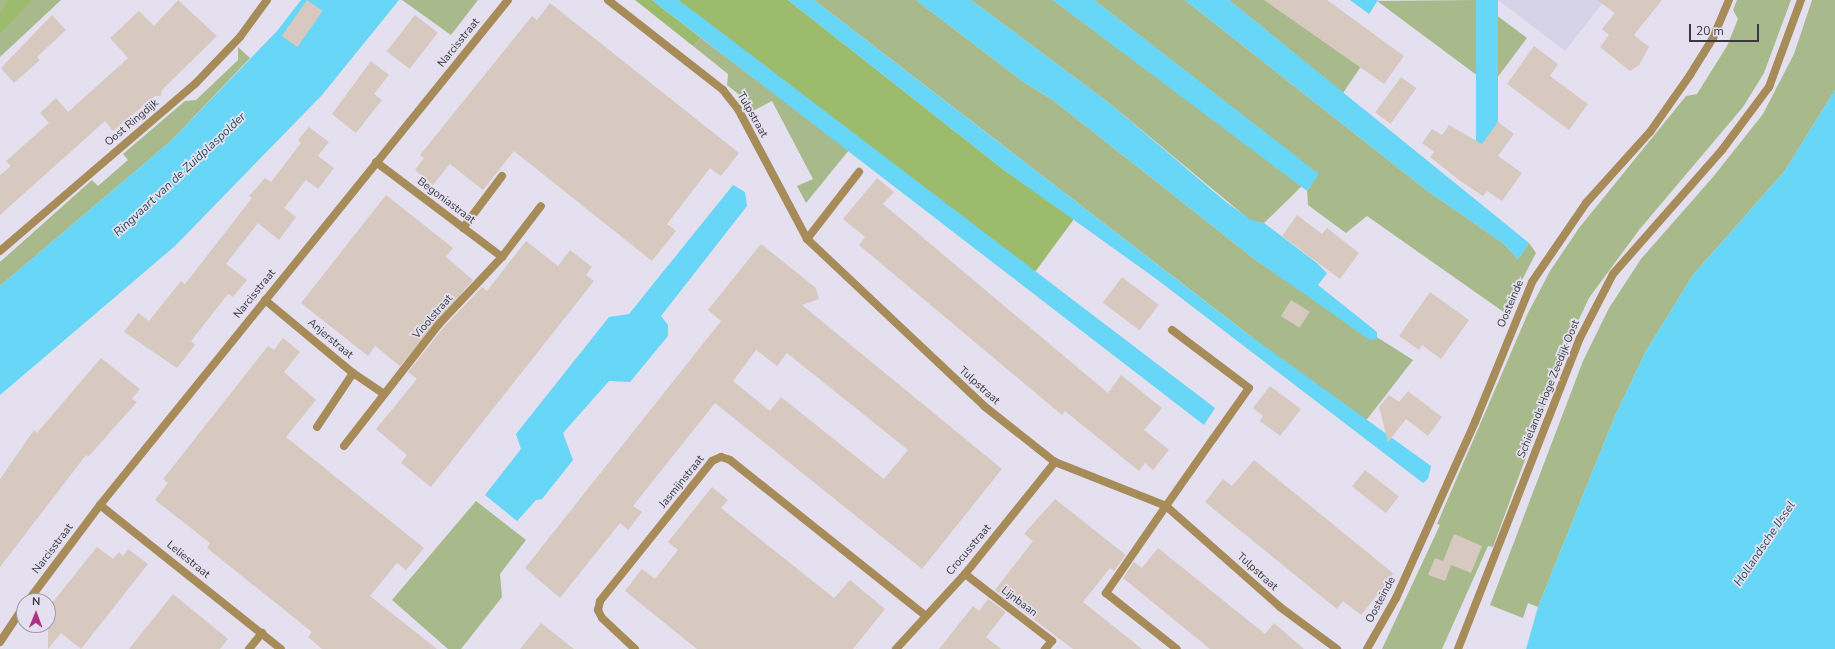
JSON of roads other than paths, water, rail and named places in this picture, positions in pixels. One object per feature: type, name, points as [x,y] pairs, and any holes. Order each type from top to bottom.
[{"type":"street","name":"Oost Ringdijk","points":[[0,251],[195,84],[240,37],[267,0]]},
{"type":"street","name":"Tulpstraat","points":[[608,0],[723,90],[738,109],[806,239],[984,406],[1055,462],[1166,506],[1280,607],[1337,649]]},
{"type":"street","name":"Oosteinde","points":[[1367,649],[1396,598],[1475,422],[1532,282],[1586,203],[1650,132],[1690,75],[1713,38],[1729,0]]},
{"type":"street","name":"Schielands Hoge Zeedijk Oost","points":[[1458,649],[1580,338],[1613,274],[1722,150],[1769,88],[1801,0]]},
{"type":"street","name":"Narcisstraat","points":[[34,593],[100,505],[506,3]]},
{"type":"street","name":"Begoniastraat","points":[[376,162],[502,257]]},
{"type":"street","points":[[806,239],[859,172]]},
{"type":"street","points":[[463,228],[502,176]]},
{"type":"street","name":"Vioolstraat","points":[[344,446],[383,393],[439,324],[502,257],[542,206]]},
{"type":"street","name":"Anjerstraat","points":[[265,300],[353,373],[383,393]]},
{"type":"street","points":[[1172,330],[1249,388],[1106,593],[1177,649]]},
{"type":"street","points":[[317,427],[353,373]]},
{"type":"street","name":"Jasmijnstraat","points":[[635,649],[602,618],[598,610],[600,601],[712,461],[720,457],[730,460],[925,615]]},
{"type":"street","name":"Crocusstraat","points":[[896,649],[925,615],[965,574],[1055,462]]},
{"type":"street","name":"Leliestraat","points":[[100,505],[281,649]]},
{"type":"street","name":"Lijnbaan","points":[[965,574],[1052,641],[1045,649]]},
{"type":"street","points":[[0,642],[16,618]]},
{"type":"street","points":[[249,649],[262,633]]},
{"type":"water","name":"Ringvaart van de Zuidplaspolder","points":[[301,0],[399,0],[322,95],[175,246],[0,395],[0,286],[171,141],[277,31]]},
{"type":"water","points":[[652,0],[678,0],[696,13],[1215,408],[1204,425]]},
{"type":"water","points":[[788,0],[814,0],[1245,332],[1431,466],[1428,479],[1423,483],[1155,278],[1004,170]]},
{"type":"water","points":[[916,0],[971,0],[1109,103],[1226,202],[1251,220],[1264,223],[1317,263],[1327,273],[1318,285],[1377,332],[1377,339],[1370,340],[1257,261],[1053,100],[1025,83]]},
{"type":"water","points":[[1053,0],[1094,0],[1319,174],[1307,191]]},
{"type":"water","points":[[1185,0],[1229,0],[1529,243],[1518,259],[1503,243],[1429,192]]},
{"type":"water","points":[[1350,0],[1378,0],[1369,14]]},
{"type":"water","points":[[1476,0],[1498,0],[1498,174],[1476,174]]},
{"type":"water","name":"Hollandsche IJssel","points":[[1835,90],[1835,649],[1526,649],[1538,607],[1615,416],[1646,351],[1693,275],[1784,172]]},
{"type":"water","points":[[733,185],[745,192],[747,206],[661,316],[668,325],[668,336],[630,382],[609,381],[563,433],[573,460],[542,499],[536,500],[517,521],[485,495],[521,449],[516,434],[609,317],[629,314]]}]
